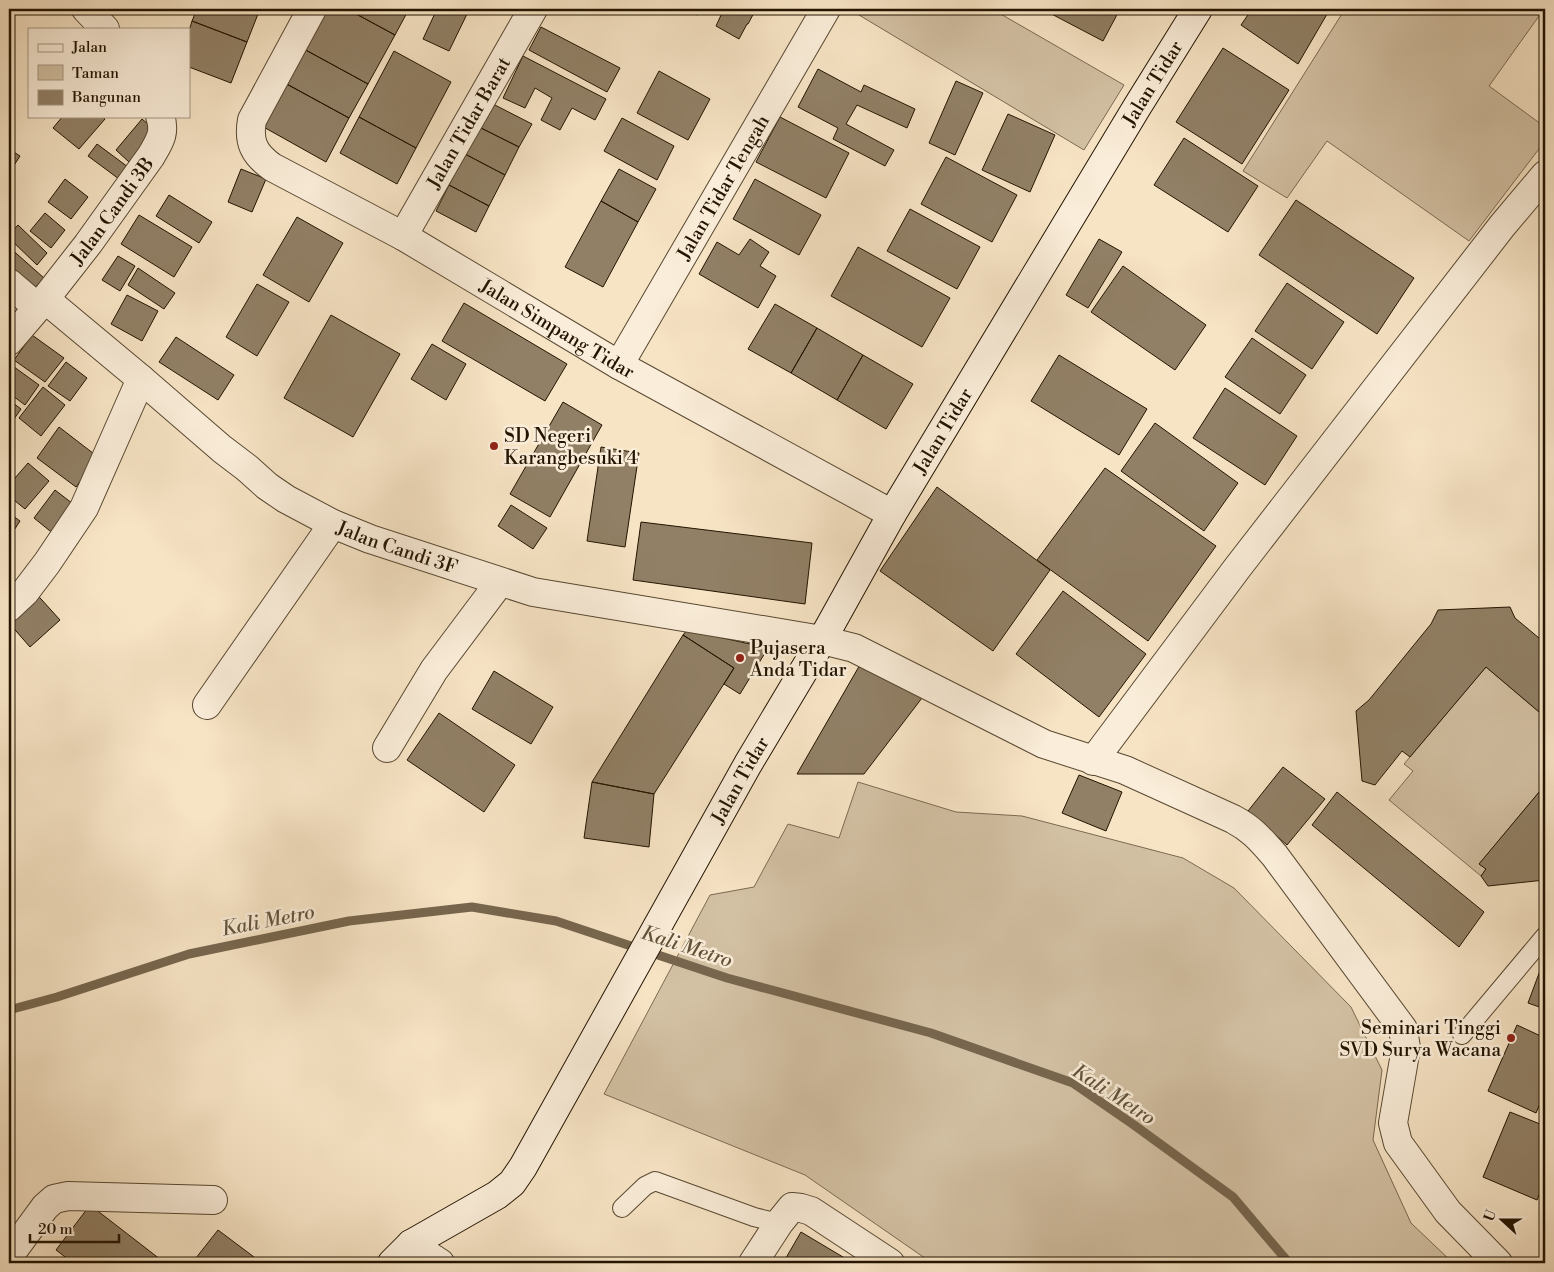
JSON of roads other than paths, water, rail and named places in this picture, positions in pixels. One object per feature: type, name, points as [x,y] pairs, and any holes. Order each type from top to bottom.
[{"type":"street","points":[[86,9],[103,28]]},
{"type":"street","name":"Jalan Simpang Tidar","points":[[312,9],[252,120],[250,131],[251,143],[262,160],[403,236],[619,365],[892,514]]},
{"type":"street","name":"Jalan Tidar Barat","points":[[403,236],[533,9]]},
{"type":"street","name":"Jalan Tidar Tengah","points":[[619,365],[826,9]]},
{"type":"street","name":"Jalan Tidar","points":[[392,1263],[411,1244],[498,1195],[512,1183],[748,764],[822,640],[892,514],[1198,9]]},
{"type":"street","name":"Jalan Candi 3B","points":[[9,341],[88,244],[151,156],[160,141],[163,129],[160,118]]},
{"type":"street","points":[[1093,761],[1256,544],[1502,226],[1545,175]]},
{"type":"street","name":"Jalan Candi 3F","points":[[9,283],[41,303],[141,378],[267,486],[286,499],[333,524],[370,539],[533,592],[822,640],[854,648],[1044,744],[1125,770],[1233,818],[1259,837],[1275,856],[1403,1029],[1406,1048],[1393,1123],[1398,1143],[1448,1212],[1498,1263]]},
{"type":"street","points":[[9,608],[25,592],[47,563],[84,508],[141,378]]},
{"type":"street","points":[[207,705],[333,524]]},
{"type":"street","points":[[387,748],[434,670],[500,582]]},
{"type":"street","points":[[9,1256],[45,1207],[54,1199],[68,1196],[212,1200]]},
{"type":"street","points":[[753,1263],[778,1223],[792,1207],[811,1212],[890,1263]]},
{"type":"street","points":[[411,1244],[440,1263]]},
{"type":"lane","points":[[1462,1035],[1545,936]]},
{"type":"lane","points":[[622,1208],[645,1186],[655,1181],[754,1217],[778,1223]]},
{"type":"waterway","name":"Kali Metro","points":[[9,1010],[57,997],[189,954],[349,921],[472,907],[556,921],[727,978],[931,1033],[1073,1083],[1233,1197],[1289,1263]]},
{"type":"place","name":"SD Negeri Karangbesuki 4","points":[[494,446]]},
{"type":"place","name":"Pujasera Anda Tidar","points":[[740,658]]},
{"type":"place","name":"Seminari Tinggi SVD Surya Wacana","points":[[1511,1038]]}]
